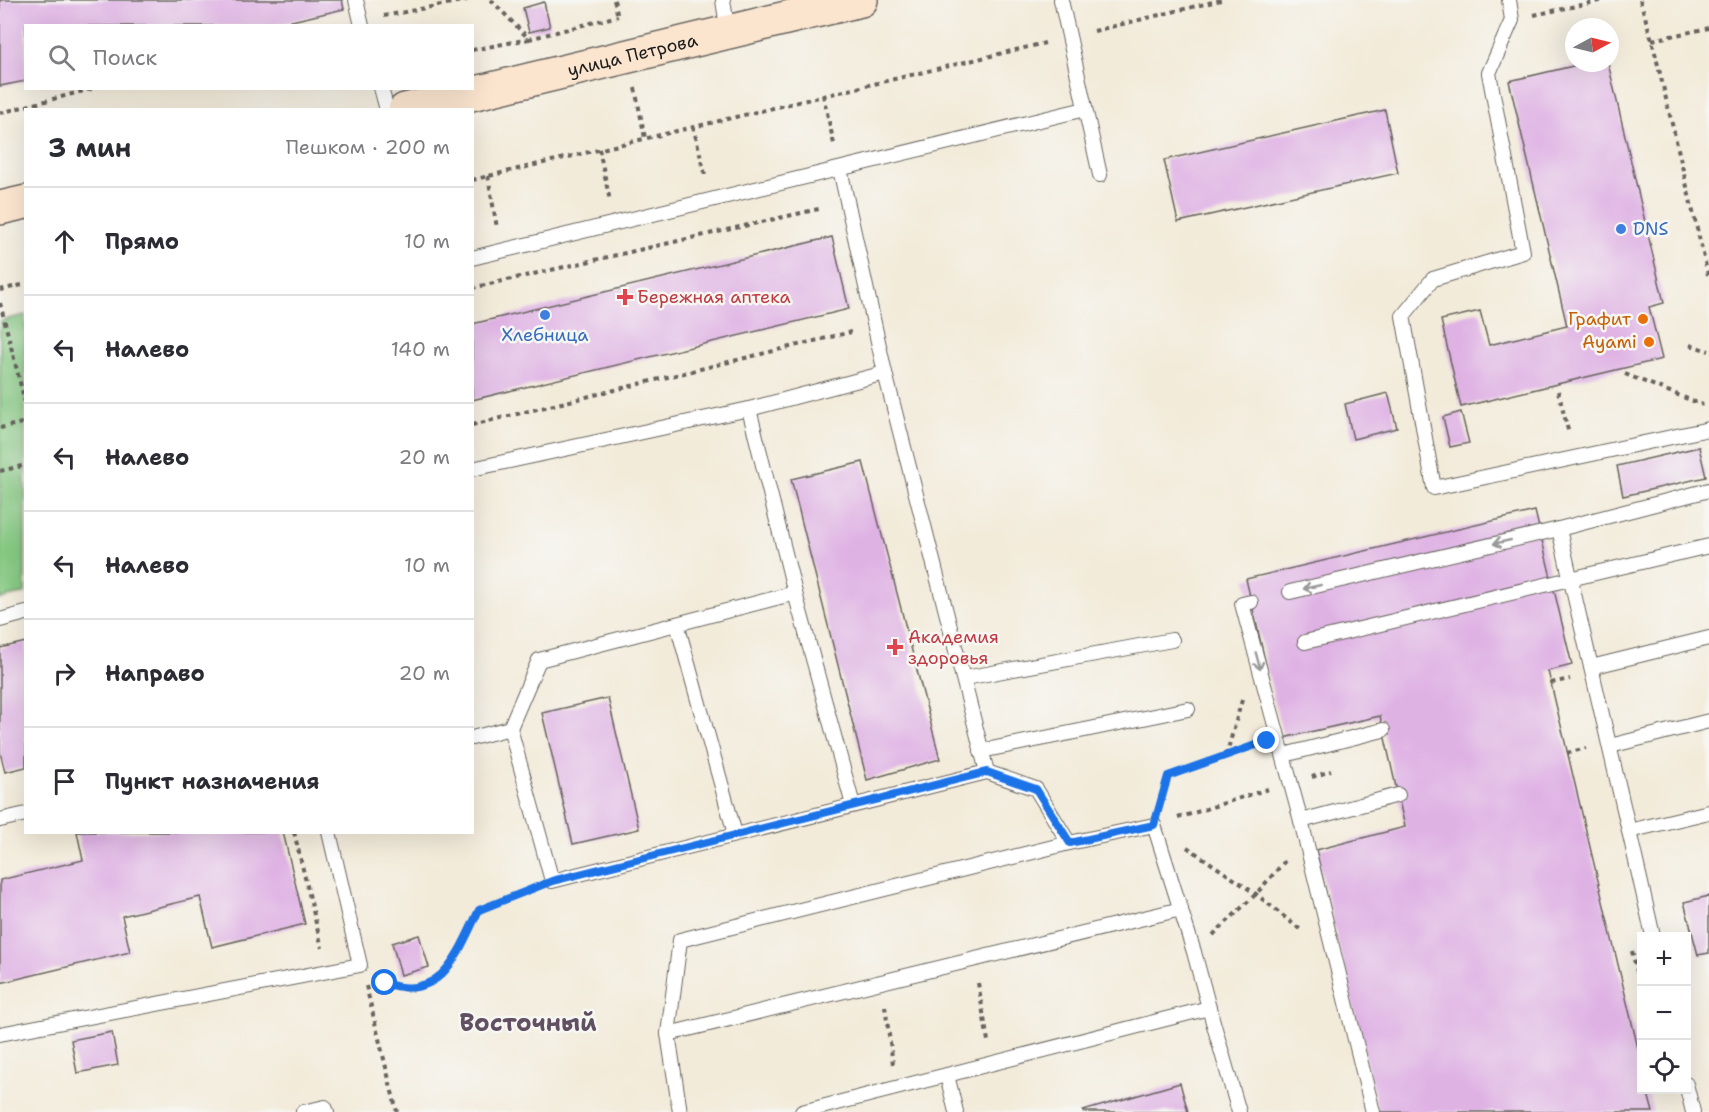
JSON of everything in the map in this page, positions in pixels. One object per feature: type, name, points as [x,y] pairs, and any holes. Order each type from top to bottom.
[{"type":"main road","name":"улица Петрова","points":[[413,108],[861,0]]},
{"type":"main road","points":[[0,208],[24,202]]},
{"type":"lane","points":[[356,0],[362,23]]},
{"type":"lane","points":[[723,0],[728,33]]},
{"type":"lane","points":[[1061,0],[1100,175]]},
{"type":"lane","points":[[1509,0],[1512,20],[1489,73],[1523,252],[1433,279],[1403,316],[1434,488],[1709,429]]},
{"type":"lane","points":[[382,90],[386,108]]},
{"type":"lane","points":[[474,258],[1085,109]]},
{"type":"lane","points":[[840,169],[885,374],[987,772]]},
{"type":"lane","points":[[474,469],[749,409],[885,374]]},
{"type":"lane","points":[[749,409],[852,805]]},
{"type":"lane","points":[[1290,592],[1559,530],[1709,490]]},
{"type":"lane","points":[[1559,530],[1652,932]]},
{"type":"lane","points":[[1305,642],[1709,546]]},
{"type":"lane","points":[[795,593],[538,660],[510,728],[552,881],[987,772],[1036,789],[1070,843]]},
{"type":"lane","points":[[1251,602],[1242,604],[1284,755],[1373,1112]]},
{"type":"lane","points":[[0,620],[24,614]]},
{"type":"lane","points":[[677,624],[735,834]]},
{"type":"lane","points":[[1591,667],[1709,639]]},
{"type":"lane","points":[[964,678],[1172,640]]},
{"type":"lane","points":[[981,751],[1188,708]]},
{"type":"lane","points":[[1610,746],[1709,721]]},
{"type":"lane","points":[[474,737],[510,728]]},
{"type":"lane","points":[[1284,755],[1383,730]]},
{"type":"lane","points":[[1301,821],[1398,795]]},
{"type":"lane","points":[[1629,831],[1709,812]]},
{"type":"lane","points":[[0,820],[24,814]]},
{"type":"lane","points":[[680,1112],[668,1034],[680,940],[1070,843],[1154,825],[1194,952],[1239,1112]]},
{"type":"lane","points":[[0,1034],[328,973],[360,965],[329,834]]},
{"type":"lane","points":[[668,1034],[1181,909]]},
{"type":"lane","points":[[802,1112],[1209,1008]]},
{"type":"lane","points":[[947,1075],[956,1112]]},
{"type":"lane","points":[[1688,1094],[1693,1112]]},
{"type":"lane","points":[[303,1112],[325,1107],[327,1112]]},
{"type":"path","points":[[362,23],[467,0]]},
{"type":"path","points":[[491,0],[529,39]]},
{"type":"path","points":[[474,180],[1221,0]]},
{"type":"path","points":[[1512,20],[1604,0]]},
{"type":"path","points":[[1640,0],[1652,40],[1709,279]]},
{"type":"path","points":[[474,50],[529,39],[618,16]]},
{"type":"path","points":[[1652,40],[1709,28]]},
{"type":"path","points":[[0,112],[86,90]]},
{"type":"path","points":[[823,95],[840,169]]},
{"type":"path","points":[[474,288],[833,206]]},
{"type":"path","points":[[0,290],[24,284]]},
{"type":"path","points":[[0,303],[24,398]]},
{"type":"path","points":[[474,424],[860,330]]},
{"type":"path","points":[[1690,345],[1709,351]]},
{"type":"path","points":[[1625,375],[1709,408]]},
{"type":"path","points":[[1558,391],[1575,458]]},
{"type":"path","points":[[0,428],[24,422]]},
{"type":"path","points":[[0,470],[24,465]]},
{"type":"path","points":[[1226,756],[1243,699]]},
{"type":"path","points":[[1257,745],[1168,776],[1154,825],[1256,894],[1307,935]]},
{"type":"path","points":[[1567,753],[1587,748]]},
{"type":"path","points":[[294,834],[328,973]]},
{"type":"path","points":[[1194,952],[1256,894],[1289,857]]},
{"type":"path","points":[[360,965],[385,983],[404,990],[433,983],[455,960],[479,910],[552,881]]},
{"type":"path","points":[[973,959],[993,1063]]},
{"type":"path","points":[[360,965],[397,1112]]},
{"type":"path","points":[[881,982],[897,1088]]},
{"type":"green space","points":[[24,315],[24,593],[0,599],[0,321]]},
{"type":"building","points":[[0,0],[342,0],[344,9],[279,24],[24,24],[24,81],[0,86]]},
{"type":"building","points":[[544,2],[550,27],[529,32],[523,8]]},
{"type":"building","points":[[1565,68],[1565,72],[1610,72],[1664,303],[1649,307],[1662,359],[1461,407],[1441,320],[1480,311],[1489,345],[1567,326],[1509,81]]},
{"type":"building","points":[[1385,110],[1398,173],[1178,222],[1164,160]]},
{"type":"building","points":[[832,237],[849,309],[474,400],[474,324]]},
{"type":"building","points":[[1388,393],[1397,428],[1353,439],[1345,404]]},
{"type":"building","points":[[1461,412],[1469,443],[1450,447],[1443,417]]},
{"type":"building","points":[[1699,447],[1706,477],[1623,496],[1617,466]]},
{"type":"building","points":[[863,462],[940,759],[867,780],[791,479]]},
{"type":"building","points":[[1535,511],[1572,665],[1548,671],[1637,1044],[1637,1094],[1648,1094],[1653,1112],[1378,1112],[1316,850],[1405,827],[1380,716],[1283,738],[1246,579]]},
{"type":"building","points":[[24,642],[24,767],[5,772],[0,752],[0,648]]},
{"type":"building","points":[[608,698],[639,829],[573,844],[542,713]]},
{"type":"building","points":[[77,834],[283,834],[305,924],[212,947],[200,897],[122,916],[130,952],[0,983],[0,880],[83,860]]},
{"type":"building","points":[[1709,896],[1709,953],[1698,955],[1684,902]]},
{"type":"building","points":[[419,935],[429,967],[401,975],[392,943]]},
{"type":"building","points":[[112,1032],[118,1065],[77,1073],[71,1040]]},
{"type":"building","points":[[1180,1083],[1188,1112],[1083,1112],[1083,1111]]},
{"type":"place","name":"DNS","points":[[1621,229]]},
{"type":"place","name":"Бережная аптека","points":[[625,297]]},
{"type":"place","name":"Хлебница","points":[[545,315]]},
{"type":"place","name":"Графит","points":[[1643,319]]},
{"type":"place","name":"Ayami","points":[[1649,342]]},
{"type":"place","name":"Академия здоровья","points":[[895,647]]},
{"type":"district","name":"Восточный","points":[[528,1023]]},
{"type":"route","points":[[385,983],[404,990],[433,983],[455,960],[479,910],[552,881],[987,772],[1036,789],[1070,843],[1154,825],[1168,776],[1267,741]]}]
